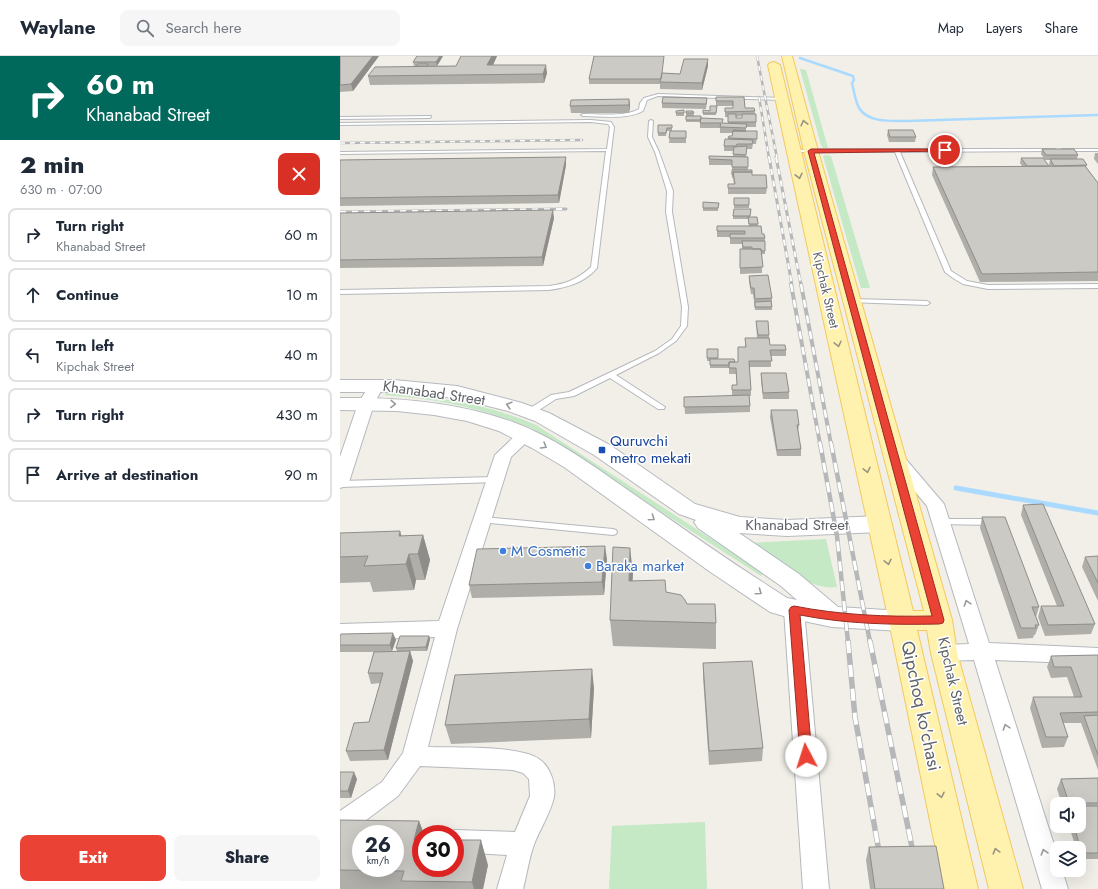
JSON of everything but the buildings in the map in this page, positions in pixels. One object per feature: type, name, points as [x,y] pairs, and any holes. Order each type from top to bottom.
[{"type":"main road","name":"Kipchak Street","points":[[781,61],[782,99],[802,151],[852,301],[939,620],[944,653],[1006,889]]},
{"type":"main road","name":"Kipchak Street","points":[[781,61],[802,151],[880,524]]},
{"type":"main road","points":[[880,524],[912,523]]},
{"type":"main road","name":"Qipchoq ko'chasi","points":[[880,524],[961,889]]},
{"type":"main road","points":[[902,621],[939,620]]},
{"type":"street","name":"Khanabad Street","points":[[340,386],[490,421],[525,436],[593,476],[762,595],[779,605],[794,610],[832,617],[902,621]]},
{"type":"street","name":"Khanabad Street","points":[[340,404],[371,394],[457,392],[495,401],[530,412],[549,421],[602,450],[687,509],[738,526],[787,528],[880,524]]},
{"type":"street","points":[[340,483],[371,394]]},
{"type":"street","points":[[340,825],[390,789],[414,756],[448,629],[483,520],[502,454],[525,436]]},
{"type":"street","points":[[895,458],[935,504],[1055,889]]},
{"type":"street","points":[[687,509],[790,580],[832,617]]},
{"type":"street","points":[[794,610],[816,889]]},
{"type":"street","points":[[340,632],[448,629]]},
{"type":"street","points":[[944,653],[982,651],[1098,656]]},
{"type":"street","points":[[414,756],[513,760],[530,766],[541,778],[542,796],[522,844],[510,889]]},
{"type":"street","points":[[340,834],[352,835]]},
{"type":"street","points":[[464,841],[522,844]]},
{"type":"lane","points":[[575,115],[633,114],[641,110],[644,99],[658,95],[782,99]]},
{"type":"lane","points":[[340,118],[434,117]]},
{"type":"lane","points":[[340,124],[602,121],[609,123],[612,127],[594,268],[582,279],[566,285],[548,288],[340,292]]},
{"type":"lane","points":[[530,412],[554,397],[571,394],[657,352],[674,340],[684,326],[686,308],[669,212],[670,191],[650,136],[651,121]]},
{"type":"lane","points":[[340,153],[609,150]]},
{"type":"lane","points":[[897,150],[948,272],[955,277],[965,282],[988,287],[1098,286]]},
{"type":"lane","points":[[802,151],[1098,150]]},
{"type":"lane","points":[[852,301],[927,303]]},
{"type":"lane","points":[[611,375],[661,407]]},
{"type":"lane","points":[[340,483],[494,480]]},
{"type":"lane","points":[[483,520],[613,532]]},
{"type":"lane","points":[[941,522],[1001,522]]},
{"type":"green space","points":[[800,69],[806,70],[828,148],[823,148],[821,145]]},
{"type":"green space","points":[[823,156],[831,156],[870,288],[861,288]]},
{"type":"green space","points":[[387,392],[463,402],[500,412],[536,425],[764,573],[761,576],[531,428],[477,410],[423,399],[385,395]]},
{"type":"green space","points":[[826,539],[837,587],[826,587],[803,579],[779,565],[750,543]]},
{"type":"green space","points":[[705,822],[707,889],[609,889],[612,826]]},
{"type":"waterway","points":[[800,58],[853,76],[854,80],[852,83],[859,108],[863,113],[874,119],[907,121],[1098,115]]},
{"type":"waterway","points":[[956,488],[1098,513]]},
{"type":"railway","points":[[757,56],[777,158]]},
{"type":"railway","points":[[759,97],[769,158]]},
{"type":"railway","points":[[340,143],[582,140]]},
{"type":"railway","points":[[769,157],[792,285]]},
{"type":"railway","points":[[776,157],[801,285]]},
{"type":"railway","points":[[340,212],[566,209]]},
{"type":"railway","points":[[791,284],[820,444]]},
{"type":"railway","points":[[801,284],[831,444]]},
{"type":"railway","points":[[820,443],[837,536],[848,642]]},
{"type":"railway","points":[[831,443],[870,642]]},
{"type":"railway","points":[[848,641],[855,717],[880,857]]},
{"type":"railway","points":[[870,641],[914,857]]},
{"type":"place","name":"Quruvchi metro mekati","points":[[602,450]]},
{"type":"place","name":"M Cosmetic","points":[[503,551]]},
{"type":"place","name":"Baraka market","points":[[588,566]]},
{"type":"route","points":[[806,756],[794,610],[832,617],[902,621],[939,620],[811,151],[945,150]]}]
